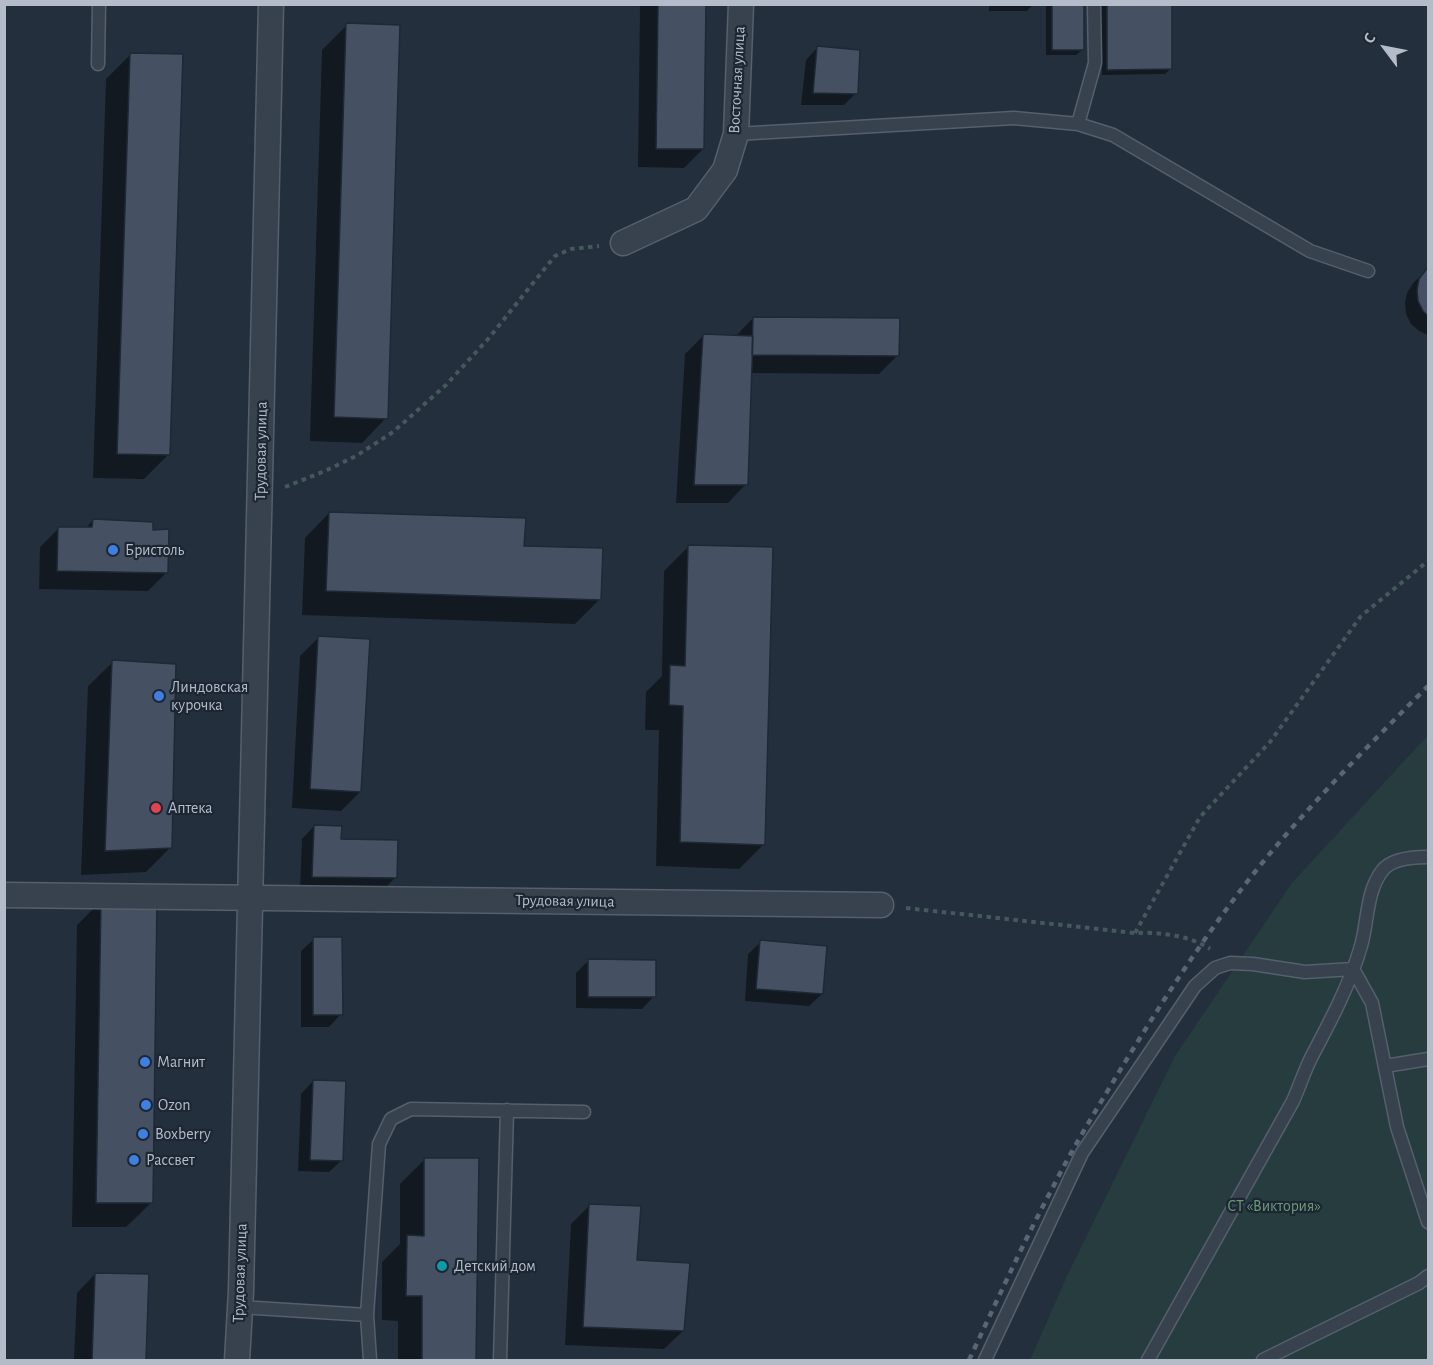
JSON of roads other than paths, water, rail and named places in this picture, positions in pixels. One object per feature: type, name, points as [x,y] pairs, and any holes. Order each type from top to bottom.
[{"type":"street","name":"Трудовая улица","points":[[237,1360],[272,4]]},
{"type":"street","name":"Восточная улица","points":[[623,243],[696,209],[725,170],[736,134],[741,4]]},
{"type":"street","points":[[4,895],[250,897]]},
{"type":"street","name":"Трудовая улица","points":[[250,897],[881,905]]},
{"type":"lane","points":[[98,64],[99,4]]},
{"type":"lane","points":[[1078,124],[1095,63],[1094,4]]},
{"type":"lane","points":[[736,134],[1014,118],[1078,124],[1113,135],[1310,251],[1368,271]]},
{"type":"lane","points":[[1148,1360],[1293,1101],[1353,969],[1362,945],[1370,899],[1383,870],[1397,861],[1428,857]]},
{"type":"lane","points":[[985,1360],[1082,1153],[1195,986],[1215,968],[1230,963],[1305,972],[1353,969]]},
{"type":"lane","points":[[1353,969],[1372,1003],[1397,1127],[1428,1222]]},
{"type":"lane","points":[[1385,1066],[1428,1059]]},
{"type":"lane","points":[[370,1360],[367,1315],[379,1144],[391,1119],[411,1109],[584,1112]]},
{"type":"lane","points":[[500,1360],[507,1110]]},
{"type":"lane","points":[[1263,1360],[1419,1283],[1428,1276]]},
{"type":"lane","points":[[240,1307],[367,1315]]},
{"type":"railway","points":[[969,1360],[1030,1231],[1068,1158],[1139,1039],[1193,956],[1251,876],[1291,829],[1428,686]]},
{"type":"place","name":"Бристоль","points":[[113,550]]},
{"type":"place","name":"Линдовская курочка","points":[[159,696]]},
{"type":"place","name":"Аптека","points":[[156,808]]},
{"type":"place","name":"Магнит","points":[[145,1062]]},
{"type":"place","name":"Ozon","points":[[146,1105]]},
{"type":"place","name":"Boxberry","points":[[143,1134]]},
{"type":"place","name":"Рассвет","points":[[134,1160]]},
{"type":"place","name":"Детский дом","points":[[442,1266]]},
{"type":"park label","name":"СТ «Виктория»","points":[[1274,1206]]}]
